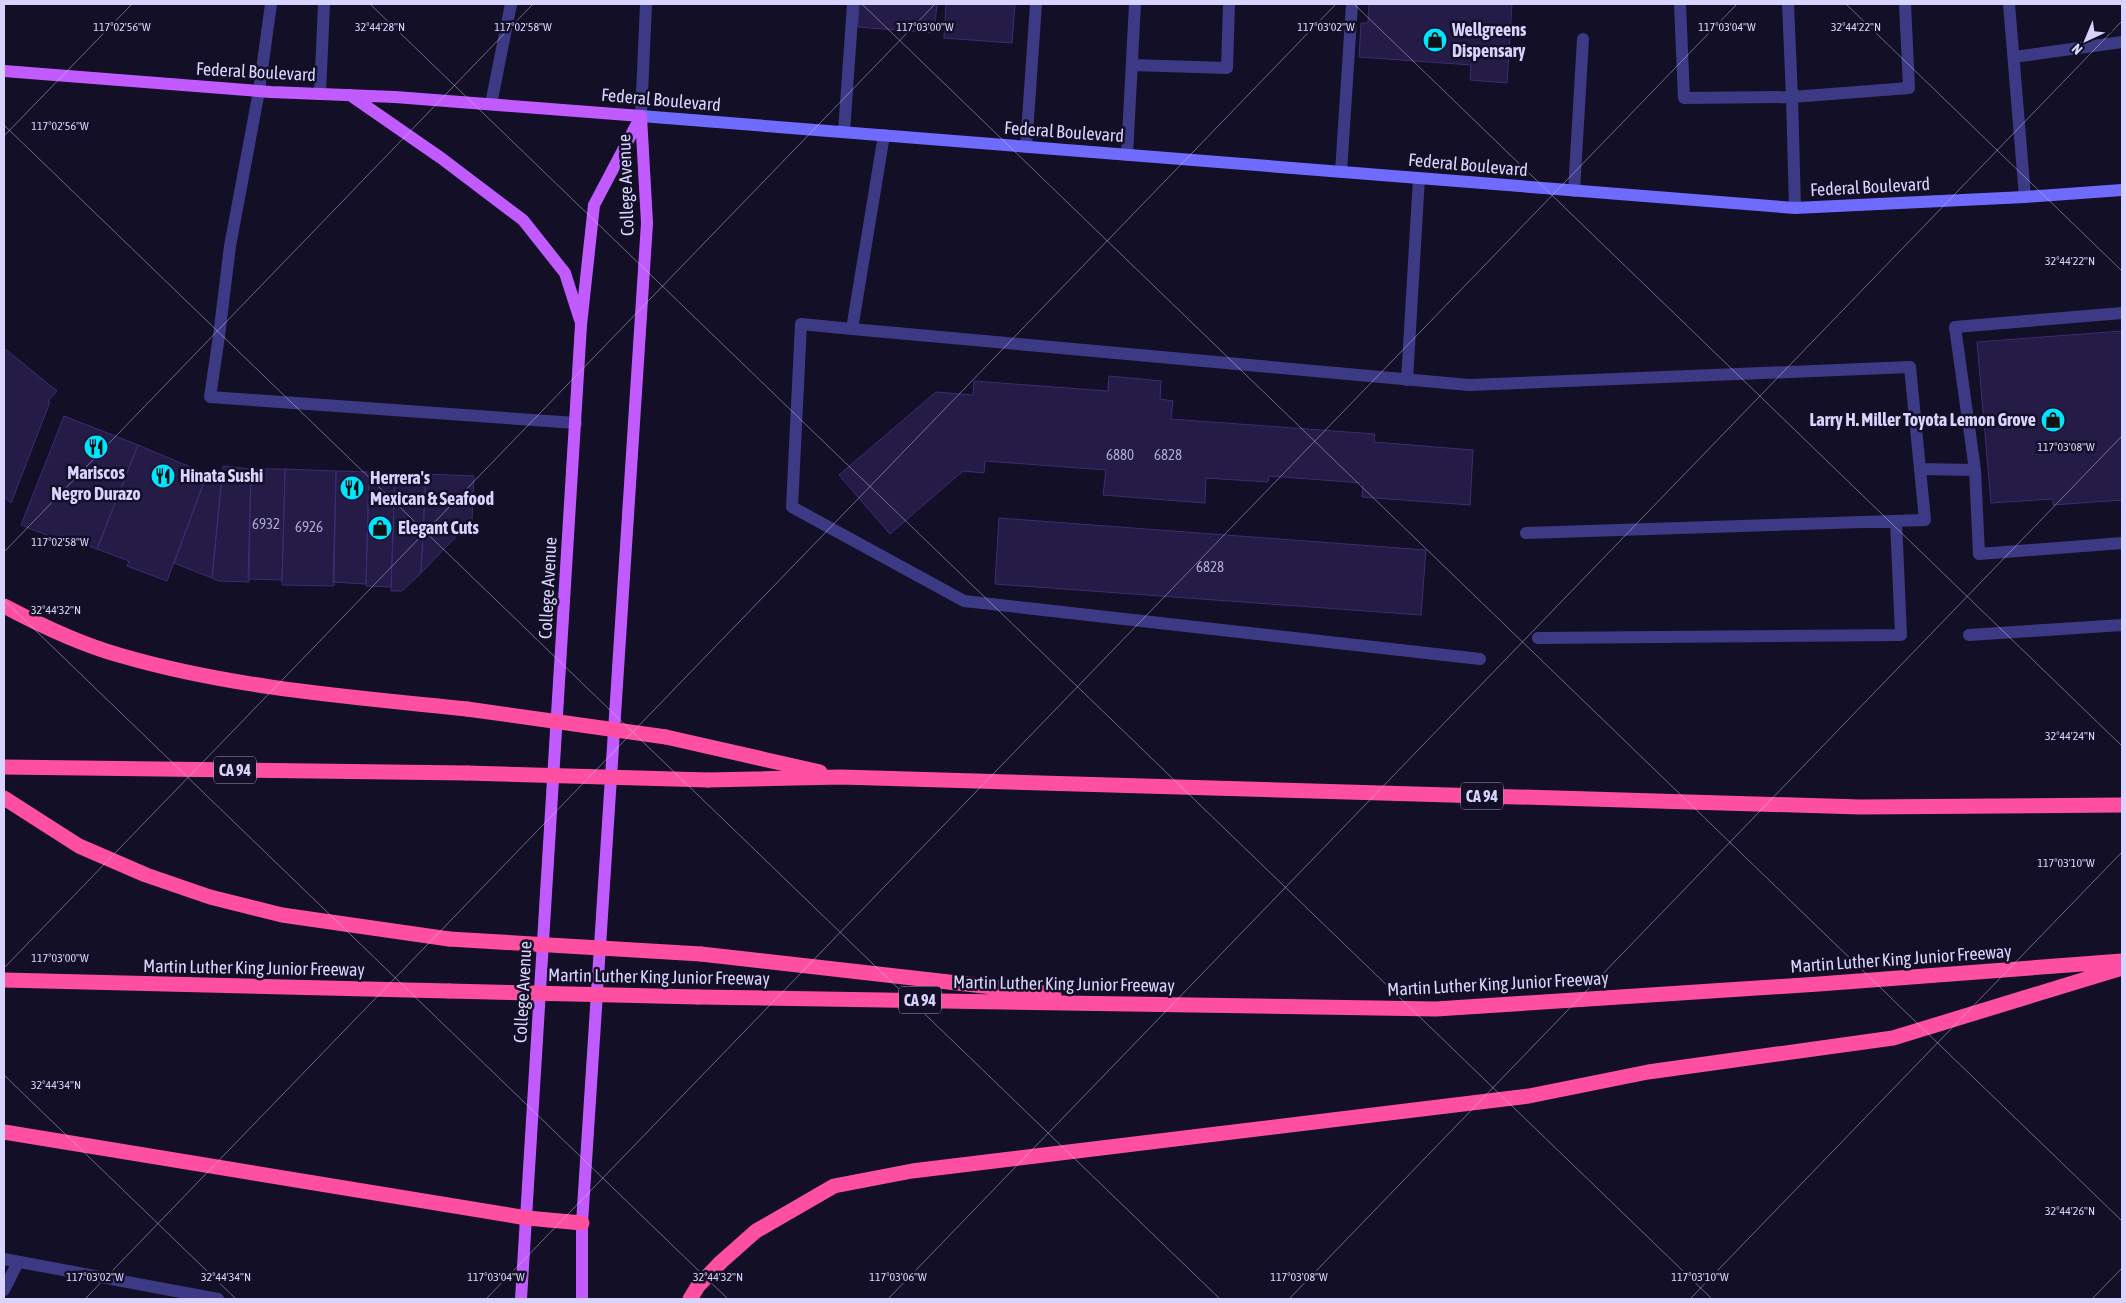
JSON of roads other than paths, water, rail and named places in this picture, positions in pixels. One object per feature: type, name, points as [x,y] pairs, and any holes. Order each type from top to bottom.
[{"type":"highway","points":[[4,606],[41,626],[118,655],[206,676],[352,697],[467,708],[666,737],[841,777]]},
{"type":"highway","name":"CA 94","points":[[4,767],[467,773],[708,780],[841,777],[1860,807],[2122,805]]},
{"type":"highway","points":[[4,798],[79,846],[146,875],[210,897],[282,915],[449,939],[701,954],[1142,1004]]},
{"type":"highway","name":"Martin Luther King Junior Freeway","points":[[4,980],[698,997],[1436,1009],[1810,985],[2122,961]]},
{"type":"highway","points":[[690,1299],[698,1286],[721,1262],[756,1231],[834,1186],[912,1171],[1529,1096],[1648,1072],[1893,1038],[2122,968]]},
{"type":"highway","points":[[4,1132],[527,1218],[582,1223]]},
{"type":"main road","name":"Federal Boulevard","points":[[4,71],[260,91],[349,94],[491,104],[1795,208],[2025,197],[2122,190]]},
{"type":"main road","points":[[349,94],[441,158],[523,220],[565,273],[581,325]]},
{"type":"main road","name":"College Avenue","points":[[521,1299],[581,325],[594,205],[641,116]]},
{"type":"main road","name":"College Avenue","points":[[582,1299],[582,1223],[647,223],[641,116]]},
{"type":"street","points":[[271,4],[260,91],[230,246],[210,397],[576,423]]},
{"type":"street","points":[[320,93],[324,4]]},
{"type":"street","points":[[491,104],[511,4]]},
{"type":"street","points":[[641,116],[646,4]]},
{"type":"street","points":[[844,132],[853,4]]},
{"type":"street","points":[[1026,147],[1036,4]]},
{"type":"street","points":[[1127,155],[1135,4]]},
{"type":"street","points":[[1132,65],[1227,68],[1229,4]]},
{"type":"street","points":[[1341,172],[1352,4]]},
{"type":"street","points":[[1680,4],[1684,98],[1792,97],[1909,88],[1905,4]]},
{"type":"street","points":[[1788,4],[1795,208]]},
{"type":"street","points":[[2008,4],[2025,197]]},
{"type":"street","points":[[1574,191],[1583,39]]},
{"type":"street","points":[[2014,57],[2122,42]]},
{"type":"street","points":[[852,329],[884,135]]},
{"type":"street","points":[[1407,380],[1419,178]]},
{"type":"street","points":[[2122,313],[1955,327],[1975,470],[1979,554],[2122,543]]},
{"type":"street","points":[[1480,659],[964,601],[792,507],[800,324],[1469,385],[1910,367],[1925,520],[1526,533]]},
{"type":"street","points":[[1920,469],[1975,470]]},
{"type":"street","points":[[1538,638],[1901,635],[1896,521]]},
{"type":"street","points":[[1969,635],[2122,624]]},
{"type":"street","points":[[4,1260],[218,1299]]},
{"type":"street","points":[[4,1290],[18,1262]]},
{"type":"place","name":"Wellgreens Dispensary","points":[[1435,40]]},
{"type":"place","name":"Larry H. Miller Toyota Lemon Grove","points":[[2053,420]]},
{"type":"place","name":"Mariscos Negro Durazo","points":[[96,447]]},
{"type":"place","name":"Hinata Sushi","points":[[163,476]]},
{"type":"place","name":"Herrera's Mexican & Seafood","points":[[352,488]]},
{"type":"place","name":"Elegant Cuts","points":[[380,528]]}]
